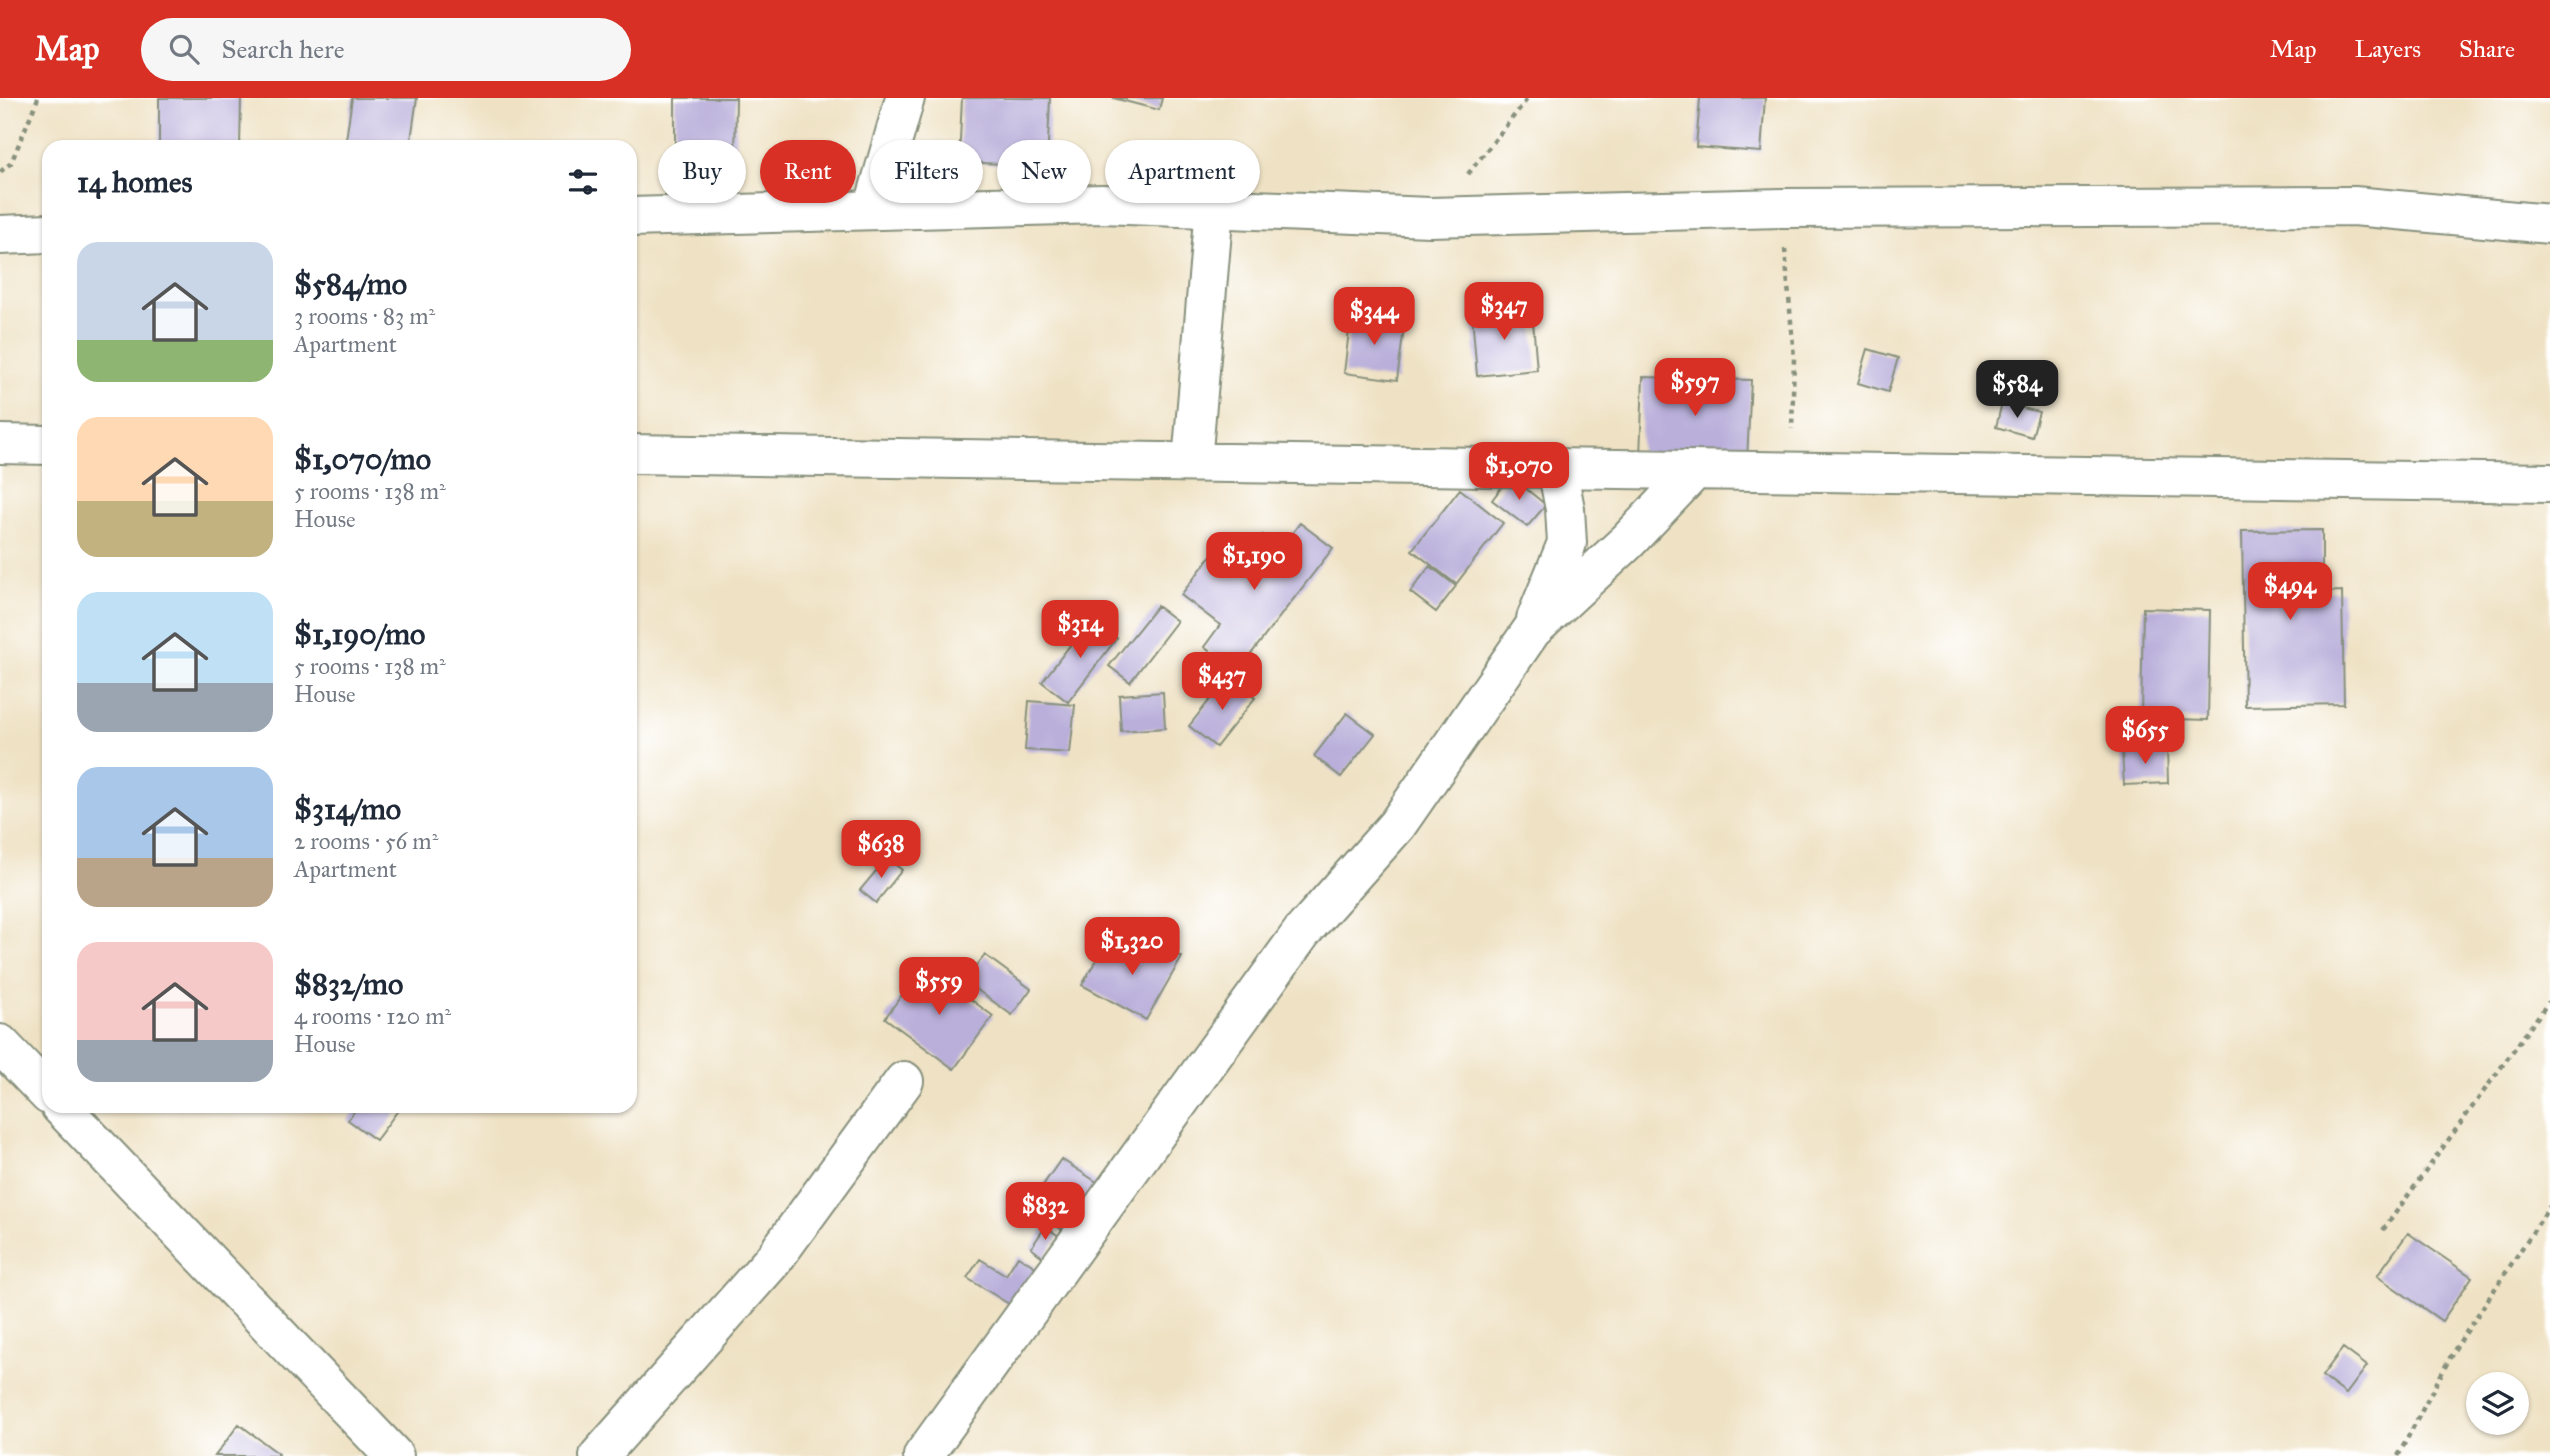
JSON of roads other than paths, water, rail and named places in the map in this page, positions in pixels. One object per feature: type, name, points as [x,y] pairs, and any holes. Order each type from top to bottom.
[{"type":"street","points":[[873,210],[905,98]]},
{"type":"street","points":[[637,217],[1102,204],[1430,217],[1782,208],[2354,206],[2550,224]]},
{"type":"street","points":[[1192,462],[1214,208]]},
{"type":"street","points":[[0,235],[42,233]]},
{"type":"street","points":[[0,444],[42,445]]},
{"type":"street","points":[[637,454],[2550,483]]},
{"type":"street","points":[[1532,630],[1567,543],[1557,468]]},
{"type":"street","points":[[923,1456],[1302,932],[1397,825],[1532,630],[1628,541],[1695,470]]},
{"type":"street","points":[[0,1044],[42,1088]]},
{"type":"street","points":[[599,1456],[773,1259],[904,1082]]},
{"type":"street","points":[[67,1113],[394,1456]]}]
